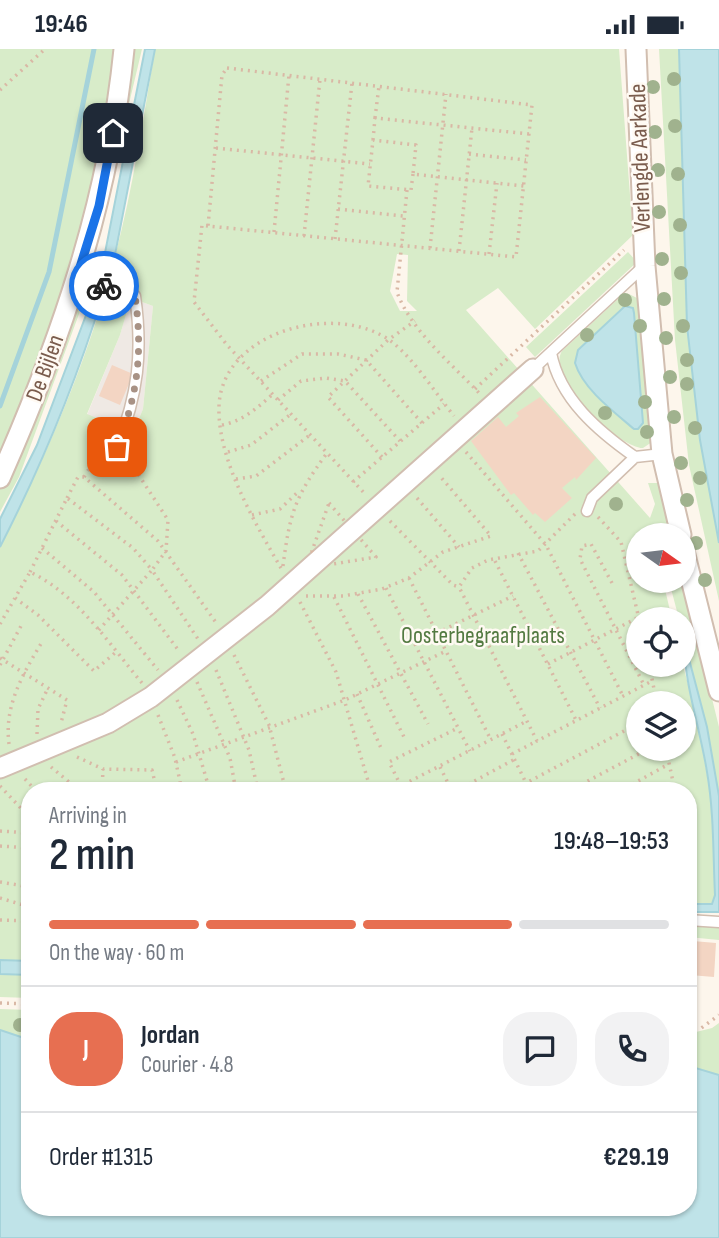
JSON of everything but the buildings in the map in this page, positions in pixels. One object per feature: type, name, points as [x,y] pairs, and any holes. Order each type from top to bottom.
[{"type":"street","name":"De Bijlen","points":[[0,478],[50,361],[99,206],[118,109],[124,49]]},
{"type":"street","name":"Verlengde Aarkade","points":[[636,49],[645,266],[662,454],[678,523]]},
{"type":"street","points":[[7,765],[108,723],[151,697],[225,639],[287,577],[378,509],[533,369]]},
{"type":"street","points":[[694,593],[719,691]]},
{"type":"lane","name":"Verlengde Aarkade","points":[[533,369],[645,266]]},
{"type":"lane","points":[[77,277],[135,296],[141,341],[132,408],[117,447]]},
{"type":"lane","points":[[551,353],[556,375],[578,407],[600,430],[635,457]]},
{"type":"lane","points":[[587,511],[592,498],[635,457],[662,454]]},
{"type":"lane","points":[[697,921],[719,922]]},
{"type":"path","points":[[0,90],[44,49]]},
{"type":"path","points":[[208,226],[222,75],[226,68],[532,105],[516,257],[274,233],[208,226],[202,225],[194,302],[240,359],[378,509],[453,585],[459,587],[537,741]]},
{"type":"path","points":[[274,233],[289,75]]},
{"type":"path","points":[[304,236],[320,79]]},
{"type":"path","points":[[335,239],[352,83]]},
{"type":"path","points":[[373,140],[416,145],[411,190],[368,186],[375,118],[379,86]]},
{"type":"path","points":[[430,248],[446,94]]},
{"type":"path","points":[[375,118],[529,134]]},
{"type":"path","points":[[459,251],[472,128]]},
{"type":"path","points":[[215,148],[370,164]]},
{"type":"path","points":[[469,154],[526,160]]},
{"type":"path","points":[[413,174],[524,186]]},
{"type":"path","points":[[489,254],[497,183]]},
{"type":"path","points":[[407,190],[397,292],[401,305],[492,408]]},
{"type":"path","points":[[338,209],[404,216]]},
{"type":"path","points":[[475,389],[644,232]]},
{"type":"path","points":[[382,457],[328,397],[388,340],[415,321]]},
{"type":"path","points":[[287,577],[252,515],[227,452],[219,404],[228,375],[240,359],[266,339],[290,328],[313,323],[340,323],[369,329],[388,340],[444,404],[461,435],[546,545],[623,696]]},
{"type":"path","points":[[261,381],[302,354],[338,354],[366,361],[422,423]]},
{"type":"path","points":[[278,400],[300,381],[326,378],[345,381],[400,441]]},
{"type":"path","points":[[222,425],[234,423],[254,411],[273,394]]},
{"type":"path","points":[[353,482],[444,404]]},
{"type":"path","points":[[227,452],[251,445],[291,414]]},
{"type":"path","points":[[236,479],[256,476],[310,435]]},
{"type":"path","points":[[84,477],[103,446],[117,447],[168,520],[166,551],[136,592],[98,631]]},
{"type":"path","points":[[252,515],[280,509],[300,491],[327,453]]},
{"type":"path","points":[[368,782],[336,673],[297,596],[334,597],[386,588],[409,578],[443,552],[491,535],[429,464]]},
{"type":"path","points":[[0,624],[30,572],[78,477],[84,477],[166,551],[225,639],[270,729],[284,782]]},
{"type":"path","points":[[405,485],[459,547]]},
{"type":"path","points":[[287,577],[289,523],[300,491]]},
{"type":"path","points":[[67,498],[124,541],[152,570],[207,653],[245,738],[256,782]]},
{"type":"path","points":[[459,587],[472,568],[488,560],[538,551],[577,512],[587,511],[610,527],[621,543],[636,607]]},
{"type":"path","points":[[56,521],[122,575],[189,668],[226,746],[234,782]]},
{"type":"path","points":[[612,583],[591,544],[582,545],[580,559],[644,685]]},
{"type":"path","points":[[42,548],[71,569],[114,614],[168,684],[183,710],[208,782]]},
{"type":"path","points":[[518,553],[600,708]]},
{"type":"path","points":[[495,561],[576,720]]},
{"type":"path","points":[[30,572],[60,593],[98,631],[151,697],[181,782]]},
{"type":"path","points":[[409,578],[491,740]]},
{"type":"path","points":[[386,588],[470,751]]},
{"type":"path","points":[[358,594],[428,724]]},
{"type":"path","points":[[437,633],[513,596]]},
{"type":"path","points":[[334,597],[404,737]]},
{"type":"path","points":[[15,598],[38,615],[94,671],[116,652]]},
{"type":"path","points":[[548,664],[626,623]]},
{"type":"path","points":[[0,665],[21,627]]},
{"type":"path","points":[[26,782],[7,765],[7,725],[12,701],[41,642]]},
{"type":"path","points":[[176,762],[226,746],[345,699],[446,651]]},
{"type":"path","points":[[651,677],[654,691]]},
{"type":"path","points":[[512,754],[652,681]]},
{"type":"path","points":[[357,694],[380,748]]},
{"type":"path","points":[[411,782],[527,721]]},
{"type":"path","points":[[399,782],[389,762],[458,728]]},
{"type":"path","points":[[528,782],[626,730]]},
{"type":"path","points":[[502,734],[526,782]]},
{"type":"path","points":[[471,782],[515,759]]},
{"type":"path","points":[[586,782],[626,761]]},
{"type":"path","points":[[668,761],[673,782]]},
{"type":"path","points":[[636,782],[669,764]]},
{"type":"path","points":[[440,767],[449,782]]},
{"type":"path","points":[[102,782],[103,769]]},
{"type":"path","points":[[0,786],[21,808]]},
{"type":"path","points":[[0,826],[6,832]]},
{"type":"path","points":[[0,831],[21,833]]},
{"type":"path","points":[[0,846],[21,847]]},
{"type":"path","points":[[0,882],[21,886]]},
{"type":"path","points":[[0,898],[21,904]]},
{"type":"path","points":[[0,920],[21,921]]},
{"type":"path","points":[[0,1003],[21,1004]]},
{"type":"path","points":[[697,1029],[719,1015]]},
{"type":"shaded area","points":[[131,298],[153,306],[143,409],[133,433],[87,415],[120,335]]},
{"type":"green space","points":[[0,49],[142,49],[79,314],[19,477],[0,512]]},
{"type":"green space","name":"Oosterbegraafplaats","points":[[155,49],[619,49],[633,235],[535,329],[498,288],[466,310],[650,518],[655,504],[648,483],[661,483],[670,523],[626,523],[626,593],[666,593],[669,607],[626,607],[626,677],[686,677],[690,691],[626,691],[626,761],[696,761],[696,715],[711,798],[715,895],[712,904],[697,904],[697,782],[21,782],[21,961],[0,960],[0,547],[33,479],[78,373],[103,301],[126,211]],"holes":[[[397,254],[408,255],[407,301],[417,311],[400,311],[390,291]],[[131,298],[153,306],[143,409],[133,433],[87,414],[120,335]]]},
{"type":"green space","points":[[659,49],[679,49],[687,326],[700,440],[719,543],[719,601],[689,465],[675,340]]},
{"type":"green space","points":[[628,252],[637,262],[535,357],[526,347]]},
{"type":"green space","points":[[629,294],[639,299],[652,442],[643,448],[631,445],[617,436],[586,409],[573,393],[560,363],[562,351],[619,298]],"holes":[[[625,306],[634,313],[637,368],[615,413],[577,369],[578,350]]]},
{"type":"green space","points":[[672,593],[686,593],[689,607],[676,607]]},
{"type":"green space","points":[[696,634],[719,727],[719,797],[707,727],[694,677],[696,677]]},
{"type":"green space","points":[[697,925],[719,926],[719,940],[697,938]]},
{"type":"green space","points":[[0,974],[21,975],[21,998],[0,997]]},
{"type":"green space","points":[[0,1009],[21,1010],[21,1037],[0,1030]]},
{"type":"green space","points":[[719,1023],[719,1075],[697,1070],[697,1032]]},
{"type":"water","points":[[145,49],[155,49],[113,265],[103,263]]},
{"type":"water","points":[[679,49],[719,49],[719,543],[700,440],[687,326]]},
{"type":"water","points":[[94,294],[103,295],[70,391],[0,547],[0,519],[37,445]]},
{"type":"water","points":[[625,306],[633,308],[634,313],[643,423],[638,429],[634,429],[600,399],[585,382],[575,363],[578,350]]},
{"type":"water","points":[[688,677],[694,677],[707,727],[719,796],[719,912],[697,912],[697,904],[712,904],[715,895],[709,787],[696,719],[696,691],[690,691]]},
{"type":"water","points":[[0,960],[21,961],[21,975],[0,974]]},
{"type":"water","points":[[0,1030],[21,1037],[21,1216],[697,1216],[697,1068],[719,1075],[719,1238],[0,1238]]},
{"type":"waterway","points":[[0,406],[49,272],[94,49]]},
{"type":"way so far","points":[[104,286],[135,296],[141,341],[132,408],[117,447]]},
{"type":"route","points":[[104,286],[77,277],[99,206],[113,133]]}]
